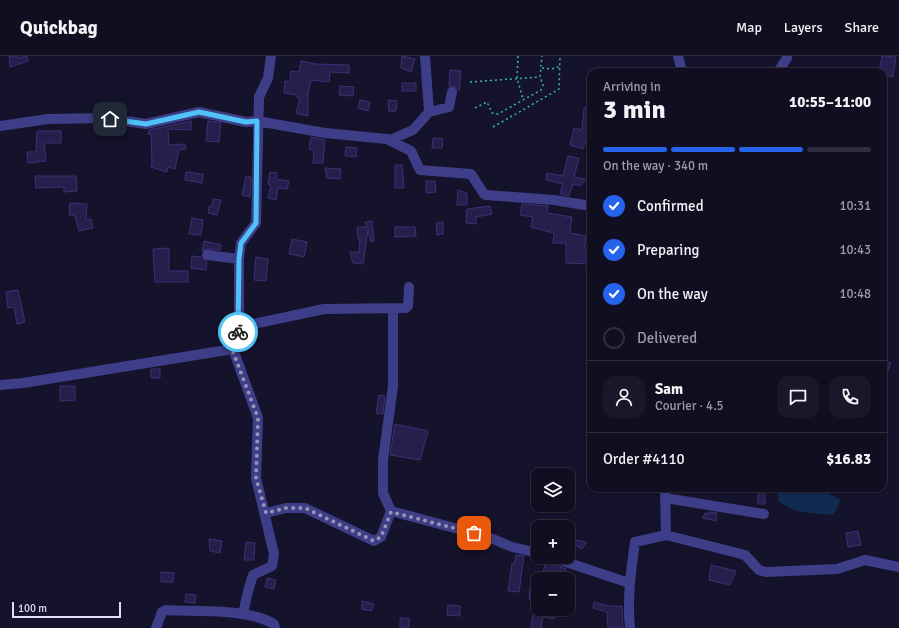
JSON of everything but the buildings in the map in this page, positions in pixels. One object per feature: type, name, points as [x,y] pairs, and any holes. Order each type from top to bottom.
[{"type":"street","points":[[243,614],[253,575],[272,566],[274,560],[274,548],[256,478],[258,418],[232,349],[240,327],[239,259],[242,241],[256,223],[257,121],[259,97],[268,78],[271,56]]},
{"type":"street","points":[[425,56],[429,112]]},
{"type":"street","points":[[678,56],[681,68]]},
{"type":"street","points":[[781,68],[787,58]]},
{"type":"street","points":[[390,140],[413,130],[429,112],[449,107],[452,92]]},
{"type":"street","points":[[0,126],[48,119],[106,118],[146,124],[199,112],[246,122],[257,121],[325,132],[390,140],[412,151],[420,170],[471,174],[486,195],[554,200],[587,205]]},
{"type":"street","points":[[207,255],[239,259]]},
{"type":"street","points":[[240,327],[324,309],[406,308],[408,306],[409,287]]},
{"type":"street","points":[[266,513],[286,508],[305,508],[374,541],[381,537],[391,512],[383,493],[383,460],[393,386],[393,309]]},
{"type":"street","points":[[0,385],[23,383],[232,349]]},
{"type":"street","points":[[665,492],[666,535]]},
{"type":"street","points":[[665,498],[764,514]]},
{"type":"street","points":[[391,512],[488,536],[512,547],[531,551]]},
{"type":"street","points":[[630,628],[628,607],[629,583],[635,542],[666,535],[745,555],[759,570],[766,572],[837,569],[865,560],[899,567]]},
{"type":"street","points":[[572,564],[629,583]]},
{"type":"street","points":[[156,628],[162,612],[166,610],[243,614],[270,622],[274,624],[275,628]]},
{"type":"path","points":[[518,56],[517,78],[523,99]]},
{"type":"path","points":[[475,108],[487,102],[492,113],[498,114],[541,90],[543,85],[540,77],[542,56]]},
{"type":"path","points":[[493,127],[559,89],[561,85],[559,67],[560,56]]},
{"type":"path","points":[[541,67],[551,69],[559,67]]},
{"type":"path","points":[[470,82],[540,77]]},
{"type":"water","points":[[778,492],[829,492],[840,500],[837,509],[832,515],[803,512],[789,508],[778,500]]},
{"type":"way so far","points":[[238,332],[232,349],[258,418],[256,478],[266,513],[286,508],[302,507],[374,541],[378,541],[381,537],[391,512],[474,533]]},
{"type":"route","points":[[110,119],[146,124],[202,112],[246,122],[257,121],[256,223],[241,243],[239,259],[240,327],[238,332]]}]
